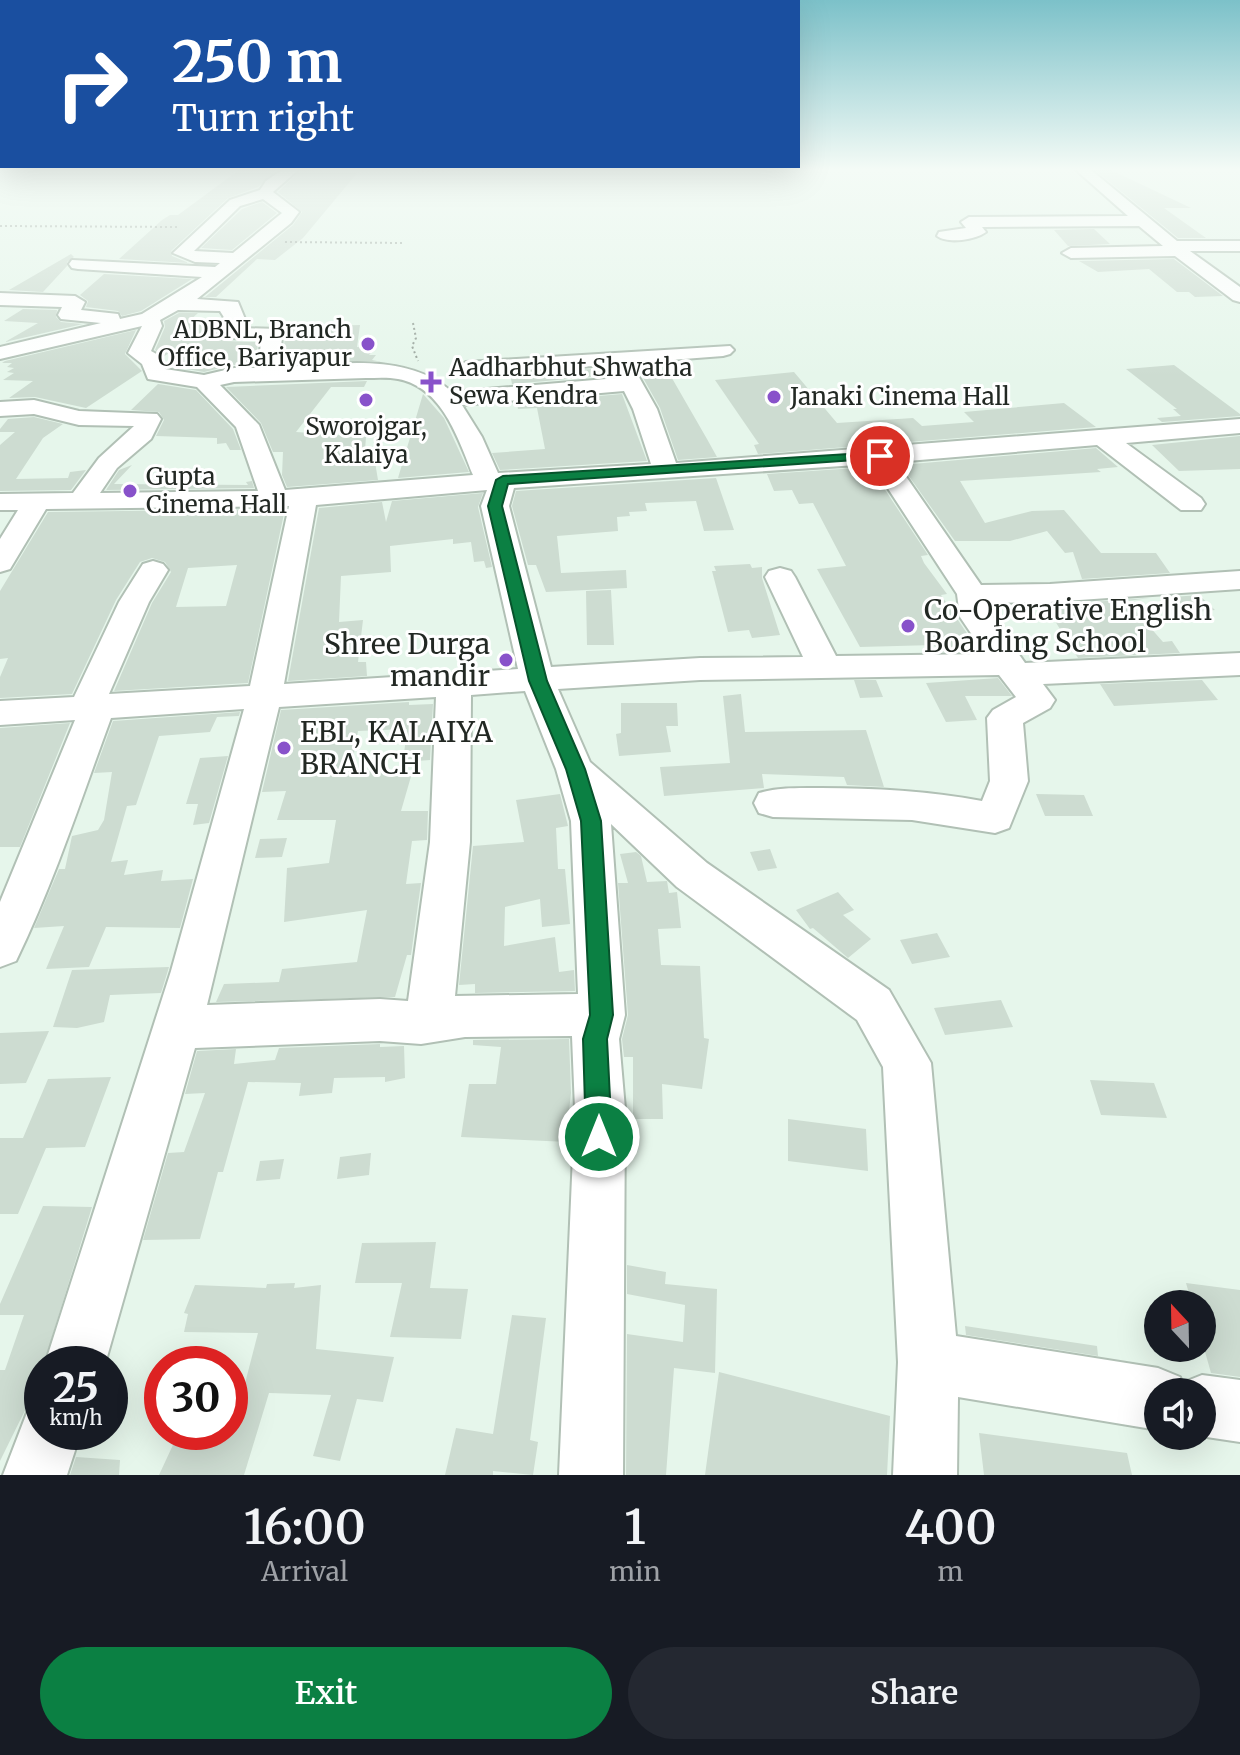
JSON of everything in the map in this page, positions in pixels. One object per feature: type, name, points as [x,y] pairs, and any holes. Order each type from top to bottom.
[{"type":"street","points":[[197,239],[182,253],[185,256],[239,258]]},
{"type":"street","points":[[0,353],[149,318],[176,304],[262,239]]},
{"type":"street","points":[[1166,239],[1240,296]]},
{"type":"street","points":[[1071,253],[1240,246]]},
{"type":"street","points":[[1102,252],[1117,267]]},
{"type":"street","points":[[78,264],[221,272]]},
{"type":"street","points":[[0,299],[75,302],[68,315],[149,318]]},
{"type":"street","points":[[176,304],[231,306],[230,312],[235,319],[229,329],[231,334],[272,333],[269,373]]},
{"type":"street","points":[[149,318],[152,326],[139,353],[152,361],[156,374],[204,382],[234,375],[366,371],[408,374],[427,381],[447,399],[495,481],[495,506],[538,681],[575,769],[591,821],[602,1015],[595,1039],[600,1109],[591,1475]]},
{"type":"street","points":[[466,369],[723,350]]},
{"type":"street","points":[[618,357],[645,409],[665,469]]},
{"type":"street","points":[[81,1346],[178,1027],[245,786],[267,694],[289,499],[247,425],[204,382]]},
{"type":"street","points":[[447,399],[631,384]]},
{"type":"street","points":[[0,409],[34,407],[79,418],[149,419],[142,434],[108,463],[82,500]]},
{"type":"street","points":[[0,502],[289,499],[1240,426]]},
{"type":"street","points":[[1101,436],[1191,504]]},
{"type":"street","points":[[773,803],[905,804],[995,818],[1009,781],[1005,718],[1038,700],[976,617],[972,594],[880,456]]},
{"type":"street","points":[[0,563],[37,501]]},
{"type":"street","points":[[0,948],[26,891],[92,706],[134,602],[153,570]]},
{"type":"street","points":[[780,577],[824,666]]},
{"type":"street","points":[[972,594],[1050,593],[1240,580]]},
{"type":"street","points":[[0,713],[700,669],[824,666],[1012,669],[1240,664]]},
{"type":"street","points":[[429,1022],[450,842],[454,684]]},
{"type":"street","points":[[575,769],[692,875],[873,1005],[907,1063],[928,1362],[925,1475]]},
{"type":"street","points":[[178,1027],[380,1020],[429,1022],[465,1016],[602,1015]]},
{"type":"street","points":[[928,1362],[1144,1397]]},
{"type":"street","points":[[1216,1408],[1240,1411]]},
{"type":"street","points":[[35,1475],[44,1450]]},
{"type":"path","points":[[259,242],[404,243]]},
{"type":"path","points":[[408,374],[418,367],[418,357],[412,346],[416,338],[413,323]]},
{"type":"building","points":[[141,239],[184,239],[171,251],[172,256],[189,263],[119,259]]},
{"type":"building","points":[[211,239],[246,239],[232,250],[201,248]]},
{"type":"building","points":[[276,239],[302,239],[275,260],[257,259],[216,297],[205,297]]},
{"type":"building","points":[[1062,239],[1104,239],[1110,244],[1068,246]]},
{"type":"building","points":[[71,254],[74,257],[43,292],[9,290]]},
{"type":"building","points":[[1174,259],[1223,296],[1195,297],[1189,292],[1177,292],[1149,269],[1098,272],[1079,261]]},
{"type":"building","points":[[104,274],[192,279],[141,311],[122,316],[118,311],[86,307],[88,301],[80,295]]},
{"type":"building","points":[[23,309],[57,310],[56,317],[61,322],[83,324],[5,342],[38,323],[4,321]]},
{"type":"building","points":[[179,313],[198,313],[188,322],[220,322],[216,330],[224,341],[258,342],[256,365],[233,365],[204,372],[175,367],[181,362],[172,351],[163,357],[155,350],[165,327],[164,321]]},
{"type":"building","points":[[360,325],[357,347],[375,348],[369,355],[376,355],[372,360],[377,361],[283,364],[285,333],[282,327]]},
{"type":"building","points":[[136,330],[125,354],[142,371],[86,408],[35,397],[9,398],[33,381],[3,380],[14,373],[7,372],[14,368],[7,367],[12,363],[2,363],[5,361]]},
{"type":"building","points":[[1174,365],[1240,416],[1162,422],[1157,418],[1181,416],[1173,409],[1177,409],[1126,369]]},
{"type":"building","points":[[609,368],[613,375],[512,384],[510,374]]},
{"type":"building","points":[[794,372],[837,423],[913,418],[922,426],[974,422],[964,412],[1064,403],[1096,427],[758,454],[754,445],[759,444],[715,380]]},
{"type":"building","points":[[669,373],[717,457],[678,460],[660,408],[642,376]]},
{"type":"building","points":[[367,381],[364,387],[331,387],[296,432],[366,437],[364,463],[375,462],[378,480],[287,487],[282,475],[283,452],[273,452],[261,423],[226,387]]},
{"type":"building","points":[[158,384],[196,390],[233,429],[241,450],[230,450],[226,443],[217,444],[217,438],[156,436],[164,420],[159,412],[131,410]]},
{"type":"building","points":[[423,394],[444,418],[469,472],[398,478]]},
{"type":"building","points":[[622,394],[647,461],[500,470],[492,453],[545,449],[537,408],[518,409],[517,403]]},
{"type":"building","points":[[34,417],[63,424],[43,438],[16,479],[68,478],[70,472],[86,470],[71,490],[0,491],[0,445],[15,432],[0,432],[0,429],[8,419]]},
{"type":"building","points":[[1240,436],[1240,469],[1179,471],[1152,445]]},
{"type":"building","points":[[1096,448],[1118,467],[1097,469],[1101,472],[960,481],[985,523],[1032,511],[1064,510],[1101,553],[1156,553],[1170,573],[1082,579],[1073,552],[1065,553],[1047,531],[1010,541],[955,541],[901,465]]},
{"type":"building","points":[[132,465],[114,484],[248,485],[246,482],[252,481],[254,488],[106,490],[119,470]]},
{"type":"building","points":[[870,467],[928,555],[921,556],[947,594],[941,595],[979,651],[938,652],[934,645],[860,647],[817,569],[846,566],[813,503],[799,504],[792,490],[774,491],[767,474]]},
{"type":"building","points":[[716,478],[734,530],[704,531],[696,501],[645,503],[647,511],[629,512],[630,516],[617,517],[618,531],[557,536],[561,573],[626,570],[627,588],[546,592],[536,565],[528,565],[512,506],[516,491]]},
{"type":"building","points":[[483,493],[478,507],[492,567],[486,568],[484,561],[474,562],[471,542],[453,544],[453,539],[390,546],[391,572],[341,576],[339,622],[363,620],[358,662],[366,662],[367,676],[288,681],[319,508],[382,502],[386,522],[392,501]]},
{"type":"building","points":[[285,509],[248,683],[114,691],[152,603],[171,572],[165,562],[152,558],[140,562],[116,600],[72,694],[0,698],[0,677],[8,658],[0,659],[0,591],[48,512]],"holes":[[[237,565],[226,606],[176,607],[188,568]]]},
{"type":"building","points":[[750,564],[752,568],[762,567],[762,578],[780,635],[752,638],[749,630],[728,632],[712,571],[716,571],[714,566]]},
{"type":"building","points":[[611,590],[614,645],[587,645],[586,591]]},
{"type":"building","points":[[1199,595],[1215,610],[1189,613],[1173,597]]},
{"type":"building","points":[[1150,598],[1127,601],[1163,642],[1172,641],[1180,653],[1078,658],[1045,605]]},
{"type":"building","points":[[998,678],[1012,696],[965,696],[977,720],[946,722],[926,683]]},
{"type":"building","points":[[854,680],[876,680],[883,697],[860,698]]},
{"type":"building","points":[[1202,680],[1218,700],[1114,706],[1100,684]]},
{"type":"building","points":[[741,694],[745,732],[866,730],[884,787],[847,785],[844,777],[762,774],[764,788],[664,796],[660,767],[730,763],[723,696]]},
{"type":"building","points":[[409,702],[409,705],[433,704],[430,760],[403,762],[407,729],[358,731],[351,770],[412,773],[401,811],[428,811],[427,840],[412,841],[406,884],[421,883],[411,955],[407,955],[395,997],[216,1002],[224,984],[279,982],[282,969],[357,962],[367,910],[284,922],[287,868],[329,863],[336,820],[277,820],[286,791],[262,792],[281,710]]},
{"type":"building","points":[[621,703],[677,703],[678,726],[666,726],[671,752],[619,756],[616,734],[621,733]]},
{"type":"building","points":[[240,712],[239,716],[217,717],[210,732],[159,736],[136,805],[127,806],[111,862],[128,860],[124,875],[163,870],[161,881],[193,879],[180,928],[106,927],[89,967],[46,969],[64,926],[34,928],[59,869],[65,869],[72,836],[98,830],[104,820],[112,772],[94,773],[113,721]]},
{"type":"building","points":[[70,723],[20,847],[0,847],[0,728]]},
{"type":"building","points":[[228,756],[209,823],[193,825],[198,804],[186,804],[200,758]]},
{"type":"building","points":[[560,794],[568,826],[556,828],[558,869],[565,869],[570,924],[542,927],[540,899],[505,907],[504,946],[555,937],[559,972],[574,970],[575,991],[475,993],[475,984],[459,985],[473,846],[524,842],[516,800]]},
{"type":"building","points":[[1036,794],[1084,795],[1093,816],[1045,816]]},
{"type":"building","points":[[287,838],[282,857],[255,858],[260,839]]},
{"type":"building","points":[[770,849],[777,868],[758,871],[750,852]]},
{"type":"building","points":[[636,852],[641,856],[647,882],[667,881],[669,893],[677,892],[681,928],[658,929],[661,965],[700,966],[704,1038],[709,1039],[702,1089],[662,1084],[663,1119],[633,1119],[633,1057],[624,1057],[622,1039],[628,1015],[618,883],[628,883],[620,854]]},
{"type":"building","points":[[838,892],[854,910],[843,915],[871,939],[848,958],[813,928],[810,929],[796,910]]},
{"type":"building","points":[[937,933],[950,957],[912,964],[900,940]]},
{"type":"building","points":[[169,967],[161,993],[110,995],[104,1022],[77,1028],[53,1027],[72,970]]},
{"type":"building","points":[[1001,1000],[1013,1027],[945,1035],[934,1008]]},
{"type":"building","points":[[49,1031],[26,1083],[0,1084],[0,1033]]},
{"type":"building","points":[[569,1039],[571,1093],[568,1120],[571,1120],[568,1142],[461,1137],[469,1084],[496,1084],[501,1047],[473,1045],[473,1040]]},
{"type":"building","points":[[380,1044],[380,1047],[404,1046],[405,1078],[385,1082],[385,1077],[334,1078],[332,1093],[299,1096],[301,1083],[248,1082],[223,1172],[218,1172],[200,1239],[143,1240],[168,1153],[184,1152],[205,1093],[185,1094],[197,1051],[236,1049],[234,1064],[275,1060],[279,1048]]},
{"type":"building","points":[[111,1077],[85,1147],[46,1148],[18,1214],[0,1214],[0,1138],[23,1138],[48,1079]]},
{"type":"building","points":[[1090,1080],[1154,1083],[1167,1118],[1101,1115]]},
{"type":"building","points":[[788,1119],[866,1129],[868,1171],[788,1161]]},
{"type":"building","points":[[371,1153],[369,1175],[337,1179],[340,1157]]},
{"type":"building","points":[[284,1159],[280,1179],[256,1181],[260,1161]]},
{"type":"building","points":[[43,1206],[92,1207],[49,1346],[24,1346],[24,1412],[0,1461],[0,1370],[5,1370],[24,1315],[0,1315],[0,1304]]},
{"type":"building","points":[[436,1242],[430,1288],[468,1289],[461,1339],[390,1337],[402,1283],[355,1283],[362,1243]]},
{"type":"building","points":[[627,1265],[666,1272],[665,1284],[717,1289],[715,1373],[674,1368],[666,1475],[626,1475],[627,1334],[683,1342],[685,1305],[627,1294]]},
{"type":"building","points":[[295,1283],[294,1288],[321,1285],[316,1349],[394,1357],[383,1402],[357,1399],[340,1461],[313,1456],[331,1395],[269,1393],[244,1475],[159,1475],[171,1450],[248,1450],[248,1372],[258,1333],[184,1332],[188,1314],[184,1313],[195,1285],[266,1288],[267,1284]]},
{"type":"building","points":[[1186,1283],[1240,1290],[1240,1377],[1211,1373],[1208,1362],[1216,1362],[1216,1290],[1188,1290]]},
{"type":"building","points":[[512,1315],[546,1318],[530,1440],[538,1442],[533,1475],[493,1471],[493,1475],[445,1475],[456,1428],[493,1434]]},
{"type":"building","points":[[965,1326],[1097,1346],[1098,1356],[966,1335]]},
{"type":"building","points":[[719,1372],[890,1416],[887,1475],[705,1475]]},
{"type":"building","points":[[979,1433],[1127,1453],[1132,1475],[984,1475]]},
{"type":"building","points":[[76,1457],[120,1460],[119,1475],[70,1475]]},
{"type":"place","name":"ADBNL, Branch Office, Bariyapur","points":[[368,344]]},
{"type":"place","name":"Aadharbhut Shwatha Sewa Kendra","points":[[431,382]]},
{"type":"place","name":"Janaki Cinema Hall","points":[[774,397]]},
{"type":"place","name":"Sworojgar, Kalaiya","points":[[366,400]]},
{"type":"place","name":"Gupta Cinema Hall","points":[[130,491]]},
{"type":"place","name":"Co-Operative English Boarding School","points":[[908,626]]},
{"type":"place","name":"Shree Durga mandir","points":[[506,660]]},
{"type":"place","name":"EBL, KALAIYA BRANCH","points":[[284,748]]},
{"type":"route","points":[[599,1137],[595,1039],[602,1015],[591,821],[575,769],[538,681],[495,506],[503,480],[880,456]]}]
